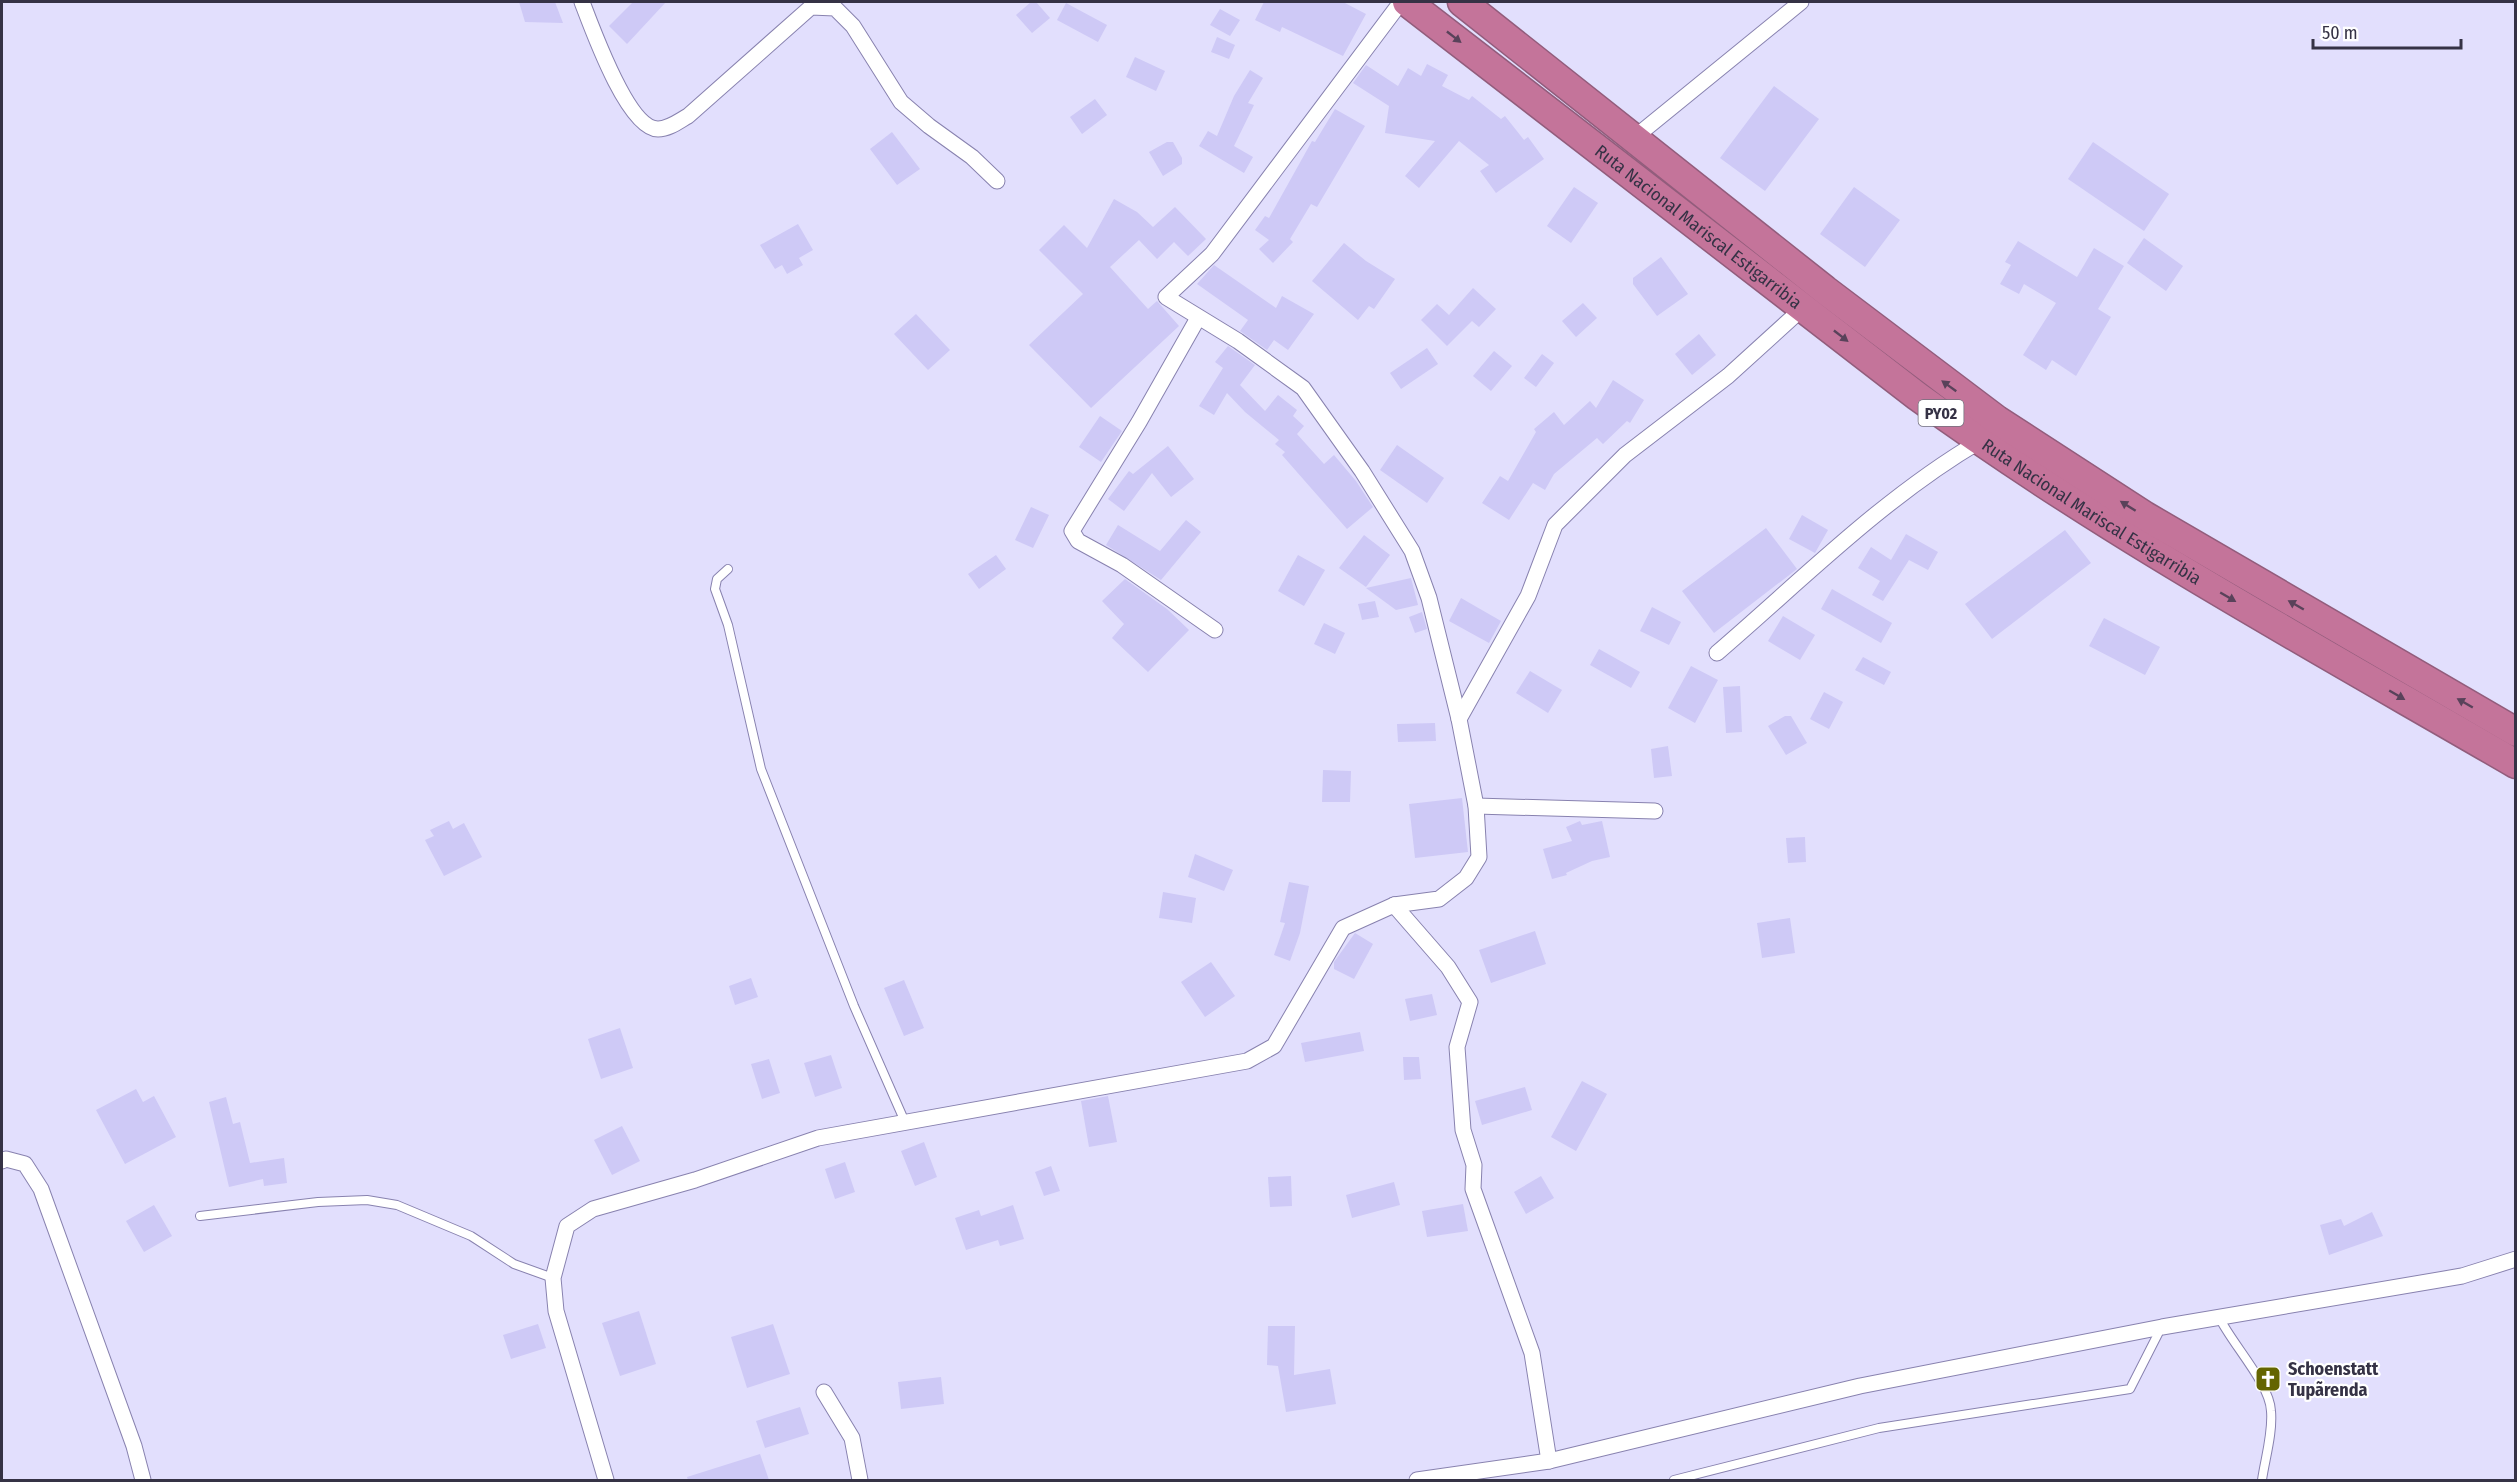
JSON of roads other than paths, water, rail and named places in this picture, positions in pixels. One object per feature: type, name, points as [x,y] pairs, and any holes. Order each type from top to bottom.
[{"type":"highway","name":"Ruta Nacional Mariscal Estigarribia","points":[[1407,2],[1980,441],[2130,540],[2516,764]]},
{"type":"highway","name":"Ruta Nacional Mariscal Estigarribia","points":[[1461,2],[1934,375],[2052,458],[2145,516],[2516,732]]},
{"type":"street","points":[[582,2],[606,60],[627,100],[639,119],[647,126],[658,129],[670,126],[688,116],[811,7],[835,8],[853,26],[901,102],[929,126],[972,156],[997,182]]},
{"type":"street","points":[[606,1480],[556,1311],[553,1278],[567,1226],[593,1209],[695,1179],[818,1138],[1246,1061],[1274,1046],[1343,928],[1394,905],[1439,899],[1466,878],[1479,857],[1476,806],[1459,718],[1429,598],[1412,551],[1362,471],[1303,388],[1238,341],[1166,297],[1212,254],[1401,2]]},
{"type":"street","points":[[1634,138],[1802,2]]},
{"type":"street","points":[[1459,718],[1528,596],[1555,525],[1625,455],[1728,376],[1804,307]]},
{"type":"street","points":[[1198,318],[1139,422],[1072,531],[1078,540],[1122,565],[1215,630]]},
{"type":"street","points":[[1717,653],[1876,515],[1941,464],[1980,441]]},
{"type":"street","points":[[1476,806],[1655,811]]},
{"type":"street","points":[[1394,905],[1448,967],[1470,1002],[1457,1047],[1463,1130],[1474,1165],[1473,1190],[1532,1353],[1549,1461]]},
{"type":"street","points":[[2,1161],[6,1159],[25,1164],[40,1189],[134,1446],[143,1480]]},
{"type":"street","points":[[1417,1480],[1549,1461],[1860,1386],[2162,1327],[2462,1276],[2516,1259]]},
{"type":"street","points":[[824,1392],[852,1438],[860,1480]]},
{"type":"lane","points":[[728,569],[717,579],[715,589],[728,625],[761,769],[854,1006],[905,1122]]},
{"type":"lane","points":[[200,1216],[318,1202],[367,1200],[397,1205],[471,1236],[514,1264],[553,1278]]},
{"type":"lane","points":[[2219,1317],[2230,1340],[2260,1380],[2271,1410],[2262,1480]]},
{"type":"lane","points":[[1674,1480],[1879,1428],[2130,1389],[2162,1327]]},
{"type":"place","name":"Schoenstatt Tupãrenda","points":[[2268,1379]]}]
